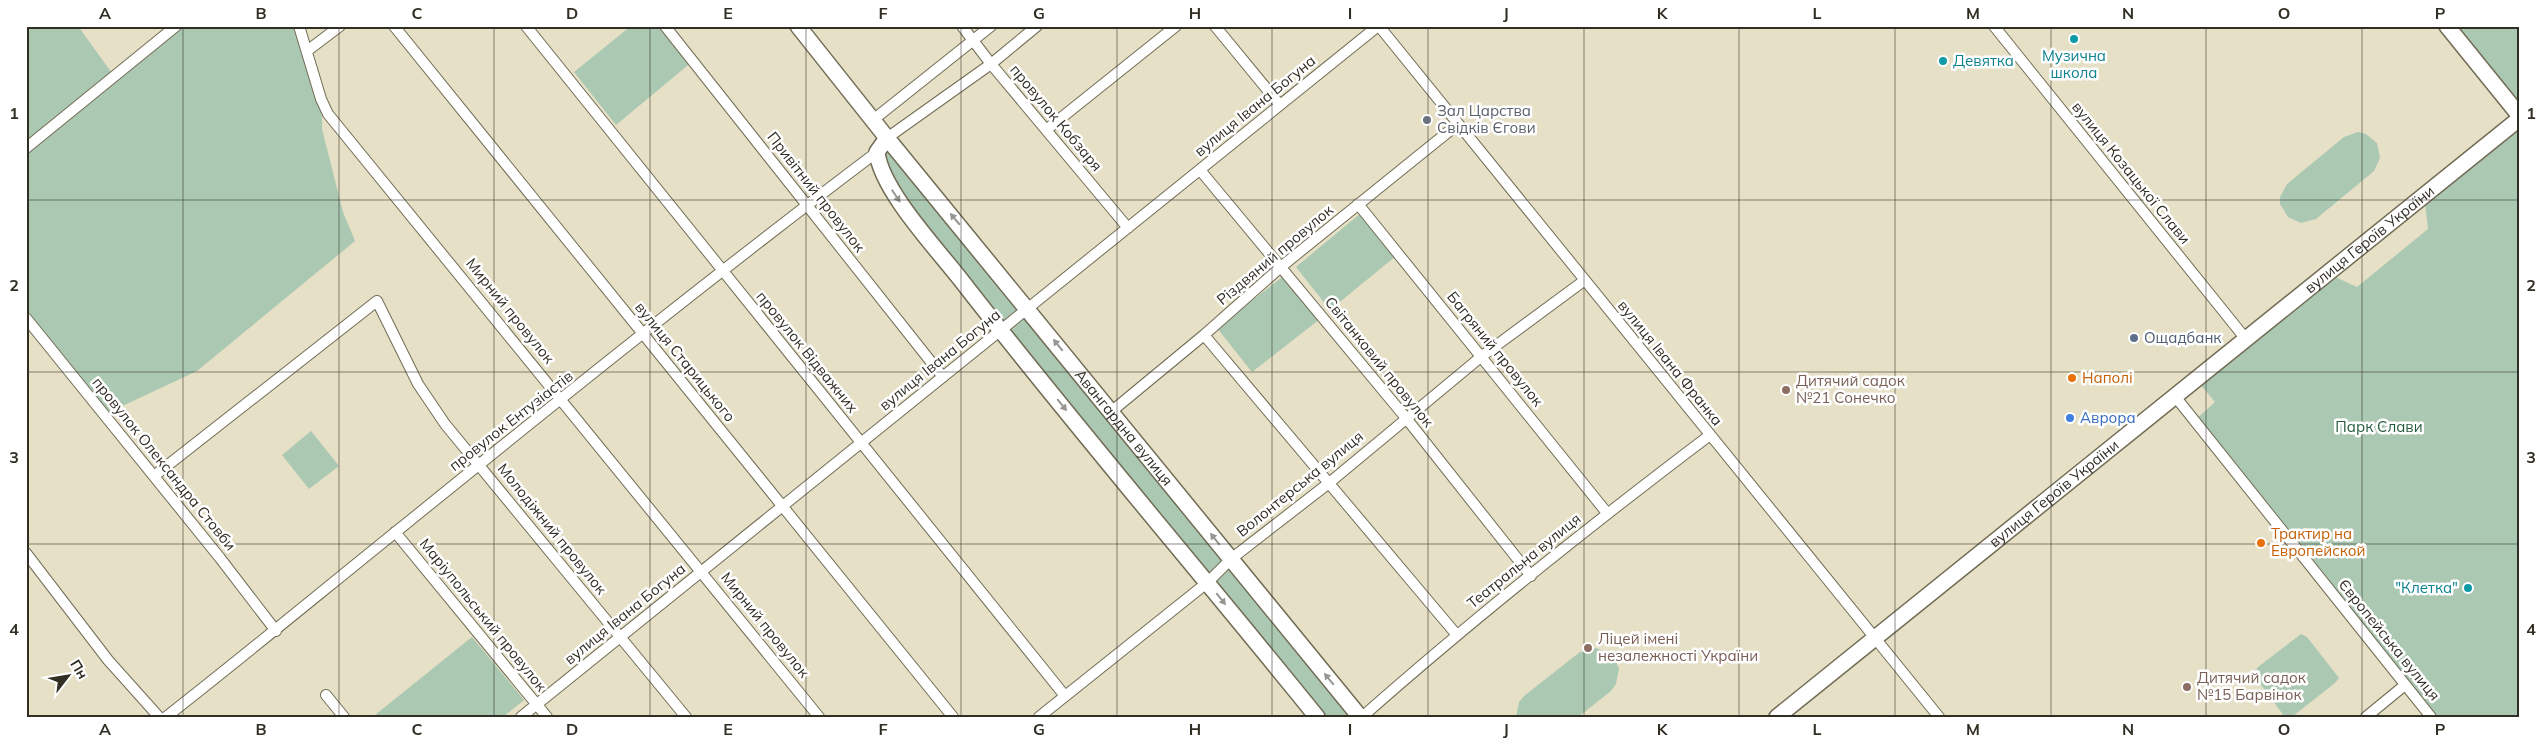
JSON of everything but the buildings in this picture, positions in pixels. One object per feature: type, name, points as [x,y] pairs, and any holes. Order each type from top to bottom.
[{"type":"street","points":[[26,148],[176,26]]},
{"type":"street","name":"Мирний провулок","points":[[299,26],[321,99],[328,114],[562,399],[819,717]]},
{"type":"street","points":[[307,51],[340,26]]},
{"type":"street","name":"вулиця Старицького","points":[[394,26],[952,717]]},
{"type":"street","name":"провулок Відважних","points":[[526,26],[1065,696]]},
{"type":"street","name":"Привітний провулок","points":[[665,26],[943,377]]},
{"type":"street","name":"Авангардна вулиця","points":[[798,26],[887,138],[1361,717]]},
{"type":"street","name":"провулок Кобзаря","points":[[962,26],[990,64],[1128,228]]},
{"type":"street","points":[[873,120],[991,26]]},
{"type":"street","points":[[1037,26],[990,64],[887,138],[876,152],[878,163],[900,202],[1000,331],[1317,717]]},
{"type":"street","points":[[1046,130],[1176,26]]},
{"type":"street","points":[[1215,26],[1280,105]]},
{"type":"street","name":"вулиця Івана Богуна","points":[[521,717],[1379,26]]},
{"type":"street","name":"вулиця Івана Франка","points":[[1379,26],[1939,717]]},
{"type":"street","name":"вулиця Козацької Слави","points":[[1994,26],[2245,338]]},
{"type":"street","points":[[2447,26],[2519,115]]},
{"type":"street","name":"вулиця Героїв України","points":[[1777,717],[2174,395],[2519,119]]},
{"type":"street","name":"Різдвяний провулок","points":[[1112,411],[1204,335],[1282,266],[1458,124]]},
{"type":"street","name":"провулок Ентузіастів","points":[[166,717],[276,631],[395,532],[562,399],[876,152]]},
{"type":"street","name":"Світанковий провулок","points":[[1200,170],[1282,266],[1406,418],[1531,576]]},
{"type":"street","name":"Багряний провулок","points":[[1358,204],[1608,513]]},
{"type":"street","name":"Волонтерська вулиця","points":[[1039,717],[1208,582],[1231,559],[1329,483],[1482,356],[1585,280]]},
{"type":"street","name":"Молодіжний провулок","points":[[154,476],[377,301],[418,384],[445,424],[686,717]]},
{"type":"street","name":"провулок Олександра Стовби","points":[[26,318],[276,631]]},
{"type":"street","points":[[1204,335],[1456,634]]},
{"type":"street","name":"Європейська вулиця","points":[[2174,395],[2430,717]]},
{"type":"street","name":"Театральна вулиця","points":[[1361,717],[1456,634],[1608,513],[1710,435]]},
{"type":"street","name":"Маріупольський провулок","points":[[395,532],[547,717]]},
{"type":"street","points":[[26,553],[108,660],[159,717]]},
{"type":"street","points":[[2366,717],[2405,685]]},
{"type":"street","points":[[326,695],[344,717]]},
{"type":"green space","points":[[26,26],[78,26],[114,76],[26,149]]},
{"type":"green space","points":[[179,26],[296,26],[314,77],[322,116],[322,129],[343,212],[355,241],[197,371],[101,416],[26,323],[26,151]]},
{"type":"green space","points":[[631,26],[665,26],[693,61],[616,125],[574,72]]},
{"type":"green space","points":[[2452,26],[2519,26],[2519,105]]},
{"type":"green space","name":"Парк Слави","points":[[2519,121],[2519,717],[2431,717],[2194,421],[2215,402],[2195,378],[2327,273],[2357,287],[2428,229],[2424,195]]},
{"type":"green space","points":[[2358,132],[2366,134],[2377,143],[2380,158],[2374,171],[2316,219],[2301,223],[2288,217],[2280,204],[2280,197],[2287,184],[2344,137]]},
{"type":"green space","points":[[887,138],[1360,717],[1317,717],[1000,331],[878,163]]},
{"type":"green space","points":[[1361,213],[1396,256],[1330,310],[1296,267]]},
{"type":"green space","points":[[1286,274],[1320,319],[1252,372],[1217,328]]},
{"type":"green space","points":[[311,431],[339,466],[309,489],[282,455]]},
{"type":"green space","points":[[2301,634],[2307,637],[2339,678],[2293,716],[2284,716],[2253,674],[2258,667]]},
{"type":"green space","points":[[472,637],[524,700],[503,717],[376,717],[375,715]]},
{"type":"green space","points":[[1596,648],[1611,654],[1619,668],[1616,684],[1611,691],[1578,717],[1516,717],[1519,702],[1524,696],[1580,652]]},
{"type":"place","name":"Музична школа","points":[[2074,39]]},
{"type":"place","name":"Девятка","points":[[1943,61]]},
{"type":"place","name":"Зал Царства Свідків Єгови","points":[[1427,120]]},
{"type":"place","name":"Ощадбанк","points":[[2134,338]]},
{"type":"place","name":"Наполі","points":[[2072,378]]},
{"type":"place","name":"Дитячий садок №21 Сонечко","points":[[1786,390]]},
{"type":"place","name":"Аврора","points":[[2070,418]]},
{"type":"place","name":"Трактир на Европейской","points":[[2261,543]]},
{"type":"place","name":"\"Клетка\"","points":[[2468,588]]},
{"type":"place","name":"Ліцей імені незалежності України","points":[[1588,648]]},
{"type":"place","name":"Дитячий садок №15 Барвінок","points":[[2187,687]]}]
